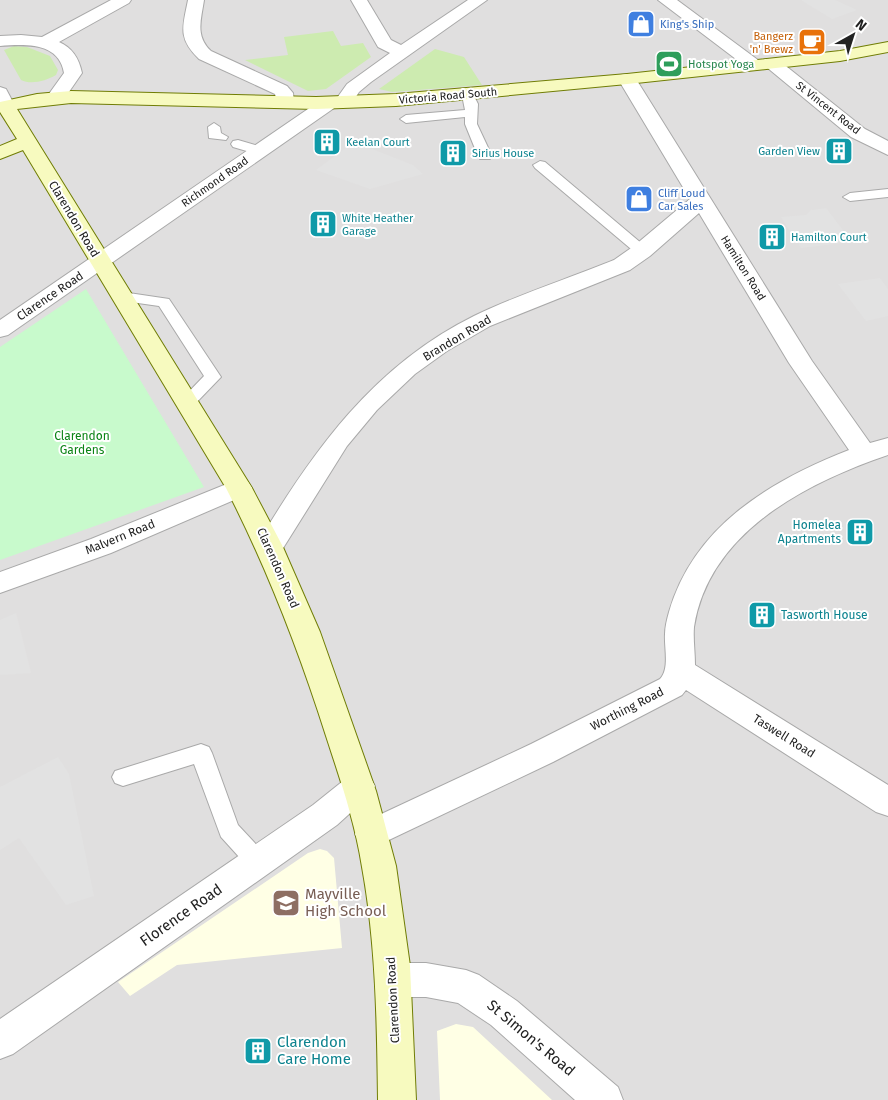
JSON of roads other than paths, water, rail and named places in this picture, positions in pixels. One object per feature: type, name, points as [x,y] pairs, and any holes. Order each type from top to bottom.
[{"type":"street","points":[[44,43],[123,0]]},
{"type":"street","points":[[196,0],[190,28],[191,39],[197,47],[215,60],[281,90],[284,93],[285,102]]},
{"type":"street","points":[[360,0],[384,44],[402,53]]},
{"type":"street","name":"Richmond Road","points":[[100,262],[260,151],[337,102],[402,53],[479,0]]},
{"type":"street","name":"St Vincent Road","points":[[666,0],[763,64],[858,133],[888,149]]},
{"type":"street","points":[[0,41],[23,40],[44,43],[66,55],[73,69],[69,79],[55,98]]},
{"type":"street","name":"Victoria Road South","points":[[3,102],[55,98],[337,102],[468,95],[840,56],[888,47]]},
{"type":"street","name":"Hamilton Road","points":[[627,79],[801,363],[876,449]]},
{"type":"street","name":"Clarendon Road","points":[[3,102],[239,488],[270,546],[308,634],[359,786],[372,834],[394,980],[397,1100]]},
{"type":"street","points":[[0,153],[27,142]]},
{"type":"street","name":"Brandon Road","points":[[270,546],[338,440],[368,405],[407,369],[439,346],[482,321],[622,265],[642,251],[701,200]]},
{"type":"street","name":"Clarence Road","points":[[0,330],[100,262]]},
{"type":"street","points":[[679,670],[679,632],[686,602],[699,571],[715,549],[736,526],[767,502],[800,482],[876,449]]},
{"type":"street","name":"Malvern Road","points":[[0,583],[101,546],[239,488]]},
{"type":"street","name":"Taswell Road","points":[[679,670],[888,802]]},
{"type":"street","name":"Worthing Road","points":[[372,834],[542,753],[671,687],[678,679],[679,670]]},
{"type":"street","name":"Florence Road","points":[[0,1041],[325,815],[359,786]]},
{"type":"street","name":"St Simon's Road","points":[[394,980],[426,980],[466,987],[504,1012],[604,1100]]},
{"type":"lane","points":[[468,95],[472,104],[470,124],[485,156]]},
{"type":"lane","points":[[406,119],[471,113]]},
{"type":"lane","points":[[238,144],[260,151]]},
{"type":"lane","points":[[540,165],[642,251]]},
{"type":"lane","points":[[850,197],[888,193]]},
{"type":"lane","points":[[123,777],[202,753],[229,830],[258,862]]},
{"type":"place","name":"King's Ship","points":[[641,24]]},
{"type":"place","name":"Bangerz 'n' Brewz","points":[[812,42]]},
{"type":"place","name":"Hotspot Yoga","points":[[669,64]]},
{"type":"place","name":"Keelan Court","points":[[327,142]]},
{"type":"place","name":"Garden View","points":[[839,151]]},
{"type":"place","name":"Sirius House","points":[[453,153]]},
{"type":"place","name":"Cliff Loud Car Sales","points":[[639,199]]},
{"type":"place","name":"White Heather Garage","points":[[323,224]]},
{"type":"place","name":"Hamilton Court","points":[[772,237]]},
{"type":"place","name":"Homelea Apartments","points":[[860,532]]},
{"type":"place","name":"Tasworth House","points":[[762,615]]},
{"type":"place","name":"Mayville High School","points":[[286,903]]},
{"type":"place","name":"Clarendon Care Home","points":[[258,1051]]},
{"type":"park label","name":"Clarendon Gardens","points":[[82,443]]}]
